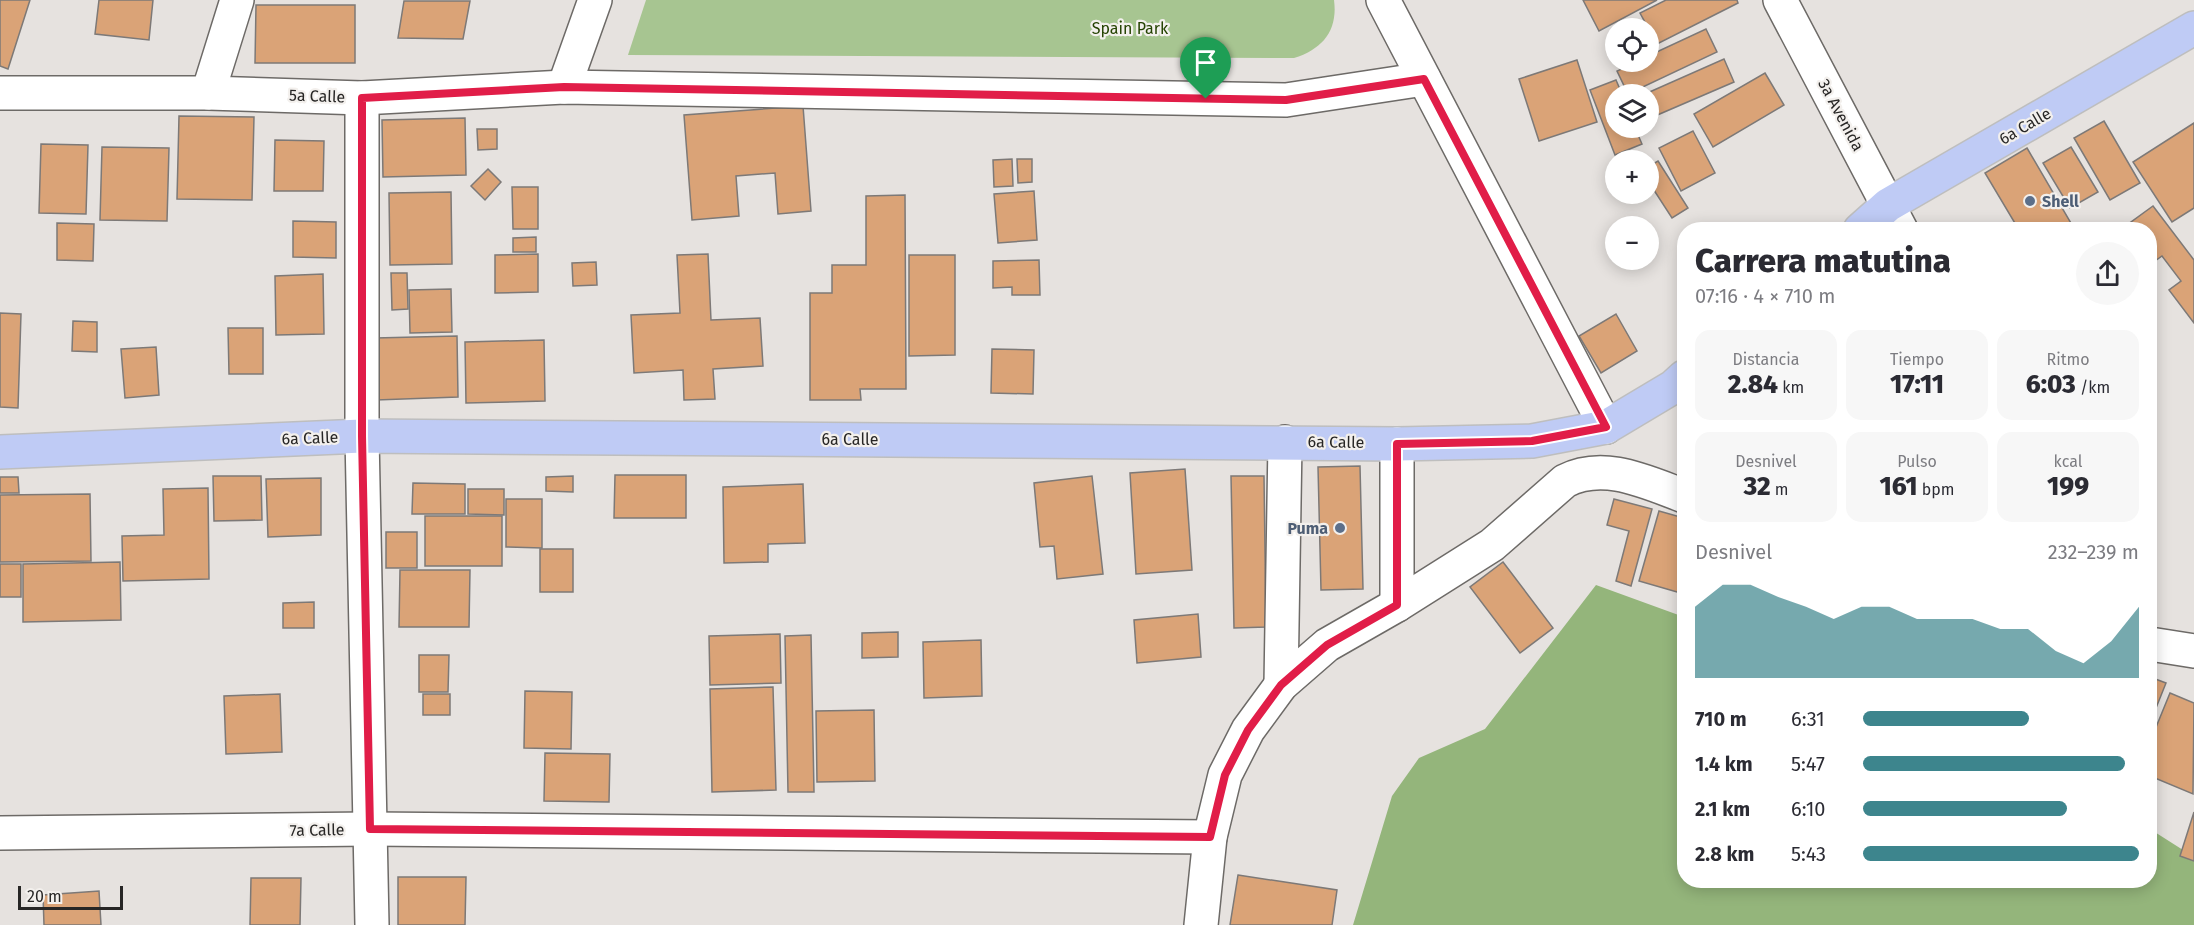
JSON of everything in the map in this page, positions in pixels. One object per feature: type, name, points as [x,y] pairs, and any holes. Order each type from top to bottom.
[{"type":"main road","name":"6a Calle","points":[[1895,218],[2194,28]]},
{"type":"main road","name":"6a Calle","points":[[0,452],[362,436],[1397,444],[1532,441],[1606,427],[1677,383]]},
{"type":"street","points":[[208,93],[237,0]]},
{"type":"street","points":[[564,87],[594,0]]},
{"type":"street","points":[[1383,0],[1606,427]]},
{"type":"street","name":"3a Avenida","points":[[1780,0],[1895,218]]},
{"type":"street","name":"5a Calle","points":[[0,93],[208,93],[362,98],[564,87],[1286,100],[1424,79]]},
{"type":"street","points":[[362,98],[362,436],[372,925]]},
{"type":"street","points":[[1281,685],[1285,442]]},
{"type":"street","points":[[1397,444],[1397,605]]},
{"type":"street","points":[[1201,925],[1210,837],[1225,775],[1248,730],[1281,685],[1327,645],[1397,605],[1492,545],[1565,481],[1587,472],[1615,474],[1677,493]]},
{"type":"street","points":[[2157,645],[2194,651]]},
{"type":"street","name":"7a Calle","points":[[0,833],[370,829],[1210,837]]},
{"type":"green space","name":"Spain Park","points":[[646,0],[1334,0],[1335,11],[1331,29],[1320,44],[1294,58],[628,55]]},
{"type":"green space","points":[[1596,585],[1677,614],[1677,888],[2157,888],[2157,833],[2194,857],[2194,925],[1353,925],[1392,796],[1419,758],[1485,729]]},
{"type":"building","points":[[0,0],[30,0],[8,69],[0,66]]},
{"type":"building","points":[[99,0],[153,0],[149,40],[95,34]]},
{"type":"building","points":[[1583,0],[1657,0],[1623,18],[1605,18],[1605,28],[1599,31]]},
{"type":"building","points":[[1666,0],[1737,0],[1738,3],[1659,43],[1659,18],[1643,18],[1640,13]]},
{"type":"building","points":[[404,1],[470,1],[463,39],[398,38]]},
{"type":"building","points":[[256,5],[355,5],[355,63],[255,63]]},
{"type":"building","points":[[1706,29],[1717,52],[1649,84],[1623,84],[1617,72],[1659,72],[1659,51]]},
{"type":"building","points":[[1724,59],[1734,82],[1659,114],[1659,88]]},
{"type":"building","points":[[1577,60],[1597,122],[1539,141],[1519,79]]},
{"type":"building","points":[[1765,73],[1784,105],[1713,147],[1694,114]]},
{"type":"building","points":[[1616,80],[1618,84],[1606,84]]},
{"type":"building","points":[[1605,84],[1605,129],[1590,90]]},
{"type":"building","points":[[803,106],[811,211],[778,214],[775,173],[736,176],[739,216],[692,220],[684,115]]},
{"type":"building","points":[[179,116],[254,117],[252,200],[177,199]]},
{"type":"building","points":[[465,118],[466,175],[383,177],[382,120]]},
{"type":"building","points":[[2104,121],[2140,183],[2110,200],[2074,138]]},
{"type":"building","points":[[2194,123],[2194,208],[2172,222],[2133,162]]},
{"type":"building","points":[[477,129],[497,129],[497,149],[478,150]]},
{"type":"building","points":[[1693,131],[1715,173],[1681,191],[1659,148]]},
{"type":"building","points":[[1608,138],[1639,138],[1642,144],[1627,150],[1613,150]]},
{"type":"building","points":[[275,140],[324,141],[323,191],[274,191]]},
{"type":"building","points":[[41,144],[88,145],[86,214],[39,213]]},
{"type":"building","points":[[102,147],[169,148],[167,221],[100,220]]},
{"type":"building","points":[[2071,147],[2098,192],[2070,208],[2043,163]]},
{"type":"building","name":"Shell","points":[[2027,148],[2070,222],[2014,222],[1985,173]]},
{"type":"building","points":[[1012,159],[1013,186],[994,187],[993,160]]},
{"type":"building","points":[[1017,159],[1032,159],[1032,182],[1018,183]]},
{"type":"building","points":[[1659,163],[1688,208],[1672,218],[1659,198]]},
{"type":"building","points":[[488,169],[501,182],[485,200],[471,186]]},
{"type":"building","points":[[512,187],[538,187],[538,229],[513,229]]},
{"type":"building","points":[[1034,191],[1037,240],[998,243],[994,194]]},
{"type":"building","points":[[451,192],[452,264],[390,265],[389,193]]},
{"type":"building","points":[[905,195],[906,389],[860,389],[861,400],[810,400],[810,293],[832,293],[832,265],[866,265],[866,196]]},
{"type":"building","points":[[2153,206],[2194,260],[2194,323],[2169,290],[2181,281],[2162,256],[2157,260],[2157,222],[2131,222]]},
{"type":"building","points":[[293,221],[336,222],[336,258],[293,257]]},
{"type":"building","points":[[57,223],[94,224],[93,261],[57,260]]},
{"type":"building","points":[[536,237],[536,252],[513,252],[513,238]]},
{"type":"building","points":[[538,254],[538,292],[495,293],[495,255]]},
{"type":"building","points":[[708,254],[711,320],[760,318],[763,366],[713,369],[715,399],[684,400],[683,370],[634,373],[631,315],[680,313],[677,255]]},
{"type":"building","points":[[909,255],[955,255],[955,355],[909,356]]},
{"type":"building","points":[[1039,260],[1040,295],[1012,295],[1012,287],[993,288],[993,261]]},
{"type":"building","points":[[596,262],[597,285],[573,286],[572,263]]},
{"type":"building","points":[[391,273],[407,273],[408,309],[392,310]]},
{"type":"building","points":[[323,274],[324,334],[276,335],[275,276]]},
{"type":"building","points":[[451,289],[452,332],[410,333],[409,290]]},
{"type":"building","points":[[0,313],[21,314],[18,408],[0,407]]},
{"type":"building","points":[[1616,314],[1637,351],[1601,373],[1579,336]]},
{"type":"building","points":[[73,321],[97,322],[97,352],[72,351]]},
{"type":"building","points":[[228,328],[263,328],[263,374],[229,374]]},
{"type":"building","points":[[457,336],[458,397],[376,400],[375,338]]},
{"type":"building","points":[[544,340],[545,401],[466,403],[465,342]]},
{"type":"building","points":[[156,347],[159,395],[125,398],[121,349]]},
{"type":"building","points":[[992,349],[1034,350],[1033,394],[991,393]]},
{"type":"building","name":"Puma","points":[[1360,466],[1363,589],[1321,590],[1318,467]]},
{"type":"building","points":[[1185,469],[1192,570],[1136,574],[1130,473]]},
{"type":"building","points":[[615,475],[686,475],[686,518],[614,518]]},
{"type":"building","points":[[213,476],[261,476],[262,520],[214,521]]},
{"type":"building","points":[[573,476],[573,492],[546,491],[546,477]]},
{"type":"building","points":[[1092,476],[1103,574],[1057,579],[1054,546],[1040,547],[1034,483]]},
{"type":"building","points":[[1231,476],[1264,476],[1266,627],[1234,628]]},
{"type":"building","points":[[0,477],[18,477],[19,493],[0,493]]},
{"type":"building","points":[[321,478],[321,535],[268,537],[266,479]]},
{"type":"building","points":[[413,483],[465,484],[465,514],[412,514]]},
{"type":"building","points":[[803,484],[805,543],[768,544],[768,562],[724,563],[723,487]]},
{"type":"building","points":[[208,488],[209,579],[123,581],[122,536],[164,535],[163,489]]},
{"type":"building","points":[[468,489],[504,489],[504,515],[468,514]]},
{"type":"building","points":[[90,494],[91,561],[0,562],[0,495]]},
{"type":"building","points":[[506,499],[542,499],[542,548],[506,547]]},
{"type":"building","points":[[1614,499],[1652,509],[1631,586],[1616,581],[1629,531],[1607,525]]},
{"type":"building","points":[[1659,511],[1677,516],[1677,592],[1639,581]]},
{"type":"building","points":[[425,516],[502,516],[502,566],[425,566]]},
{"type":"building","points":[[386,532],[417,532],[417,568],[386,568]]},
{"type":"building","points":[[540,549],[573,549],[573,592],[540,592]]},
{"type":"building","points":[[120,562],[121,620],[23,622],[23,564]]},
{"type":"building","points":[[1503,562],[1553,628],[1520,653],[1470,587]]},
{"type":"building","points":[[0,564],[21,564],[21,597],[0,597]]},
{"type":"building","points":[[400,570],[470,570],[469,627],[399,627]]},
{"type":"building","points":[[314,602],[314,628],[283,628],[283,603]]},
{"type":"building","points":[[1198,614],[1201,657],[1137,663],[1134,620]]},
{"type":"building","points":[[898,632],[898,657],[862,658],[862,633]]},
{"type":"building","points":[[780,634],[781,683],[710,685],[709,636]]},
{"type":"building","points":[[811,635],[814,792],[788,792],[785,636]]},
{"type":"building","points":[[981,640],[982,696],[924,698],[923,642]]},
{"type":"building","points":[[419,655],[449,655],[448,692],[419,692]]},
{"type":"building","points":[[2157,680],[2166,683],[2157,706]]},
{"type":"building","points":[[773,687],[776,790],[712,792],[710,689]]},
{"type":"building","points":[[525,691],[572,692],[571,749],[524,748]]},
{"type":"building","points":[[2170,693],[2194,703],[2193,794],[2157,779],[2157,725]]},
{"type":"building","points":[[280,694],[282,752],[226,754],[224,696]]},
{"type":"building","points":[[423,694],[450,694],[450,715],[423,715]]},
{"type":"building","points":[[874,710],[875,781],[817,782],[816,711]]},
{"type":"building","points":[[545,753],[610,754],[609,802],[544,801]]},
{"type":"building","points":[[2194,812],[2194,861],[2180,856]]},
{"type":"building","points":[[1238,875],[1337,890],[1332,925],[1230,925]]},
{"type":"building","points":[[398,877],[466,877],[465,925],[398,925]]},
{"type":"building","points":[[251,878],[301,878],[300,925],[250,925]]},
{"type":"building","points":[[99,891],[101,925],[44,925],[43,895]]},
{"type":"place","name":"Shell","points":[[2030,201]]},
{"type":"place","name":"Puma","points":[[1340,528]]},
{"type":"route","points":[[1424,79],[1606,427],[1532,441],[1397,444],[1397,605],[1327,645],[1281,685],[1248,730],[1225,775],[1210,837],[370,829],[362,436],[362,98],[564,87],[1206,99],[1286,100],[1424,79]]}]
